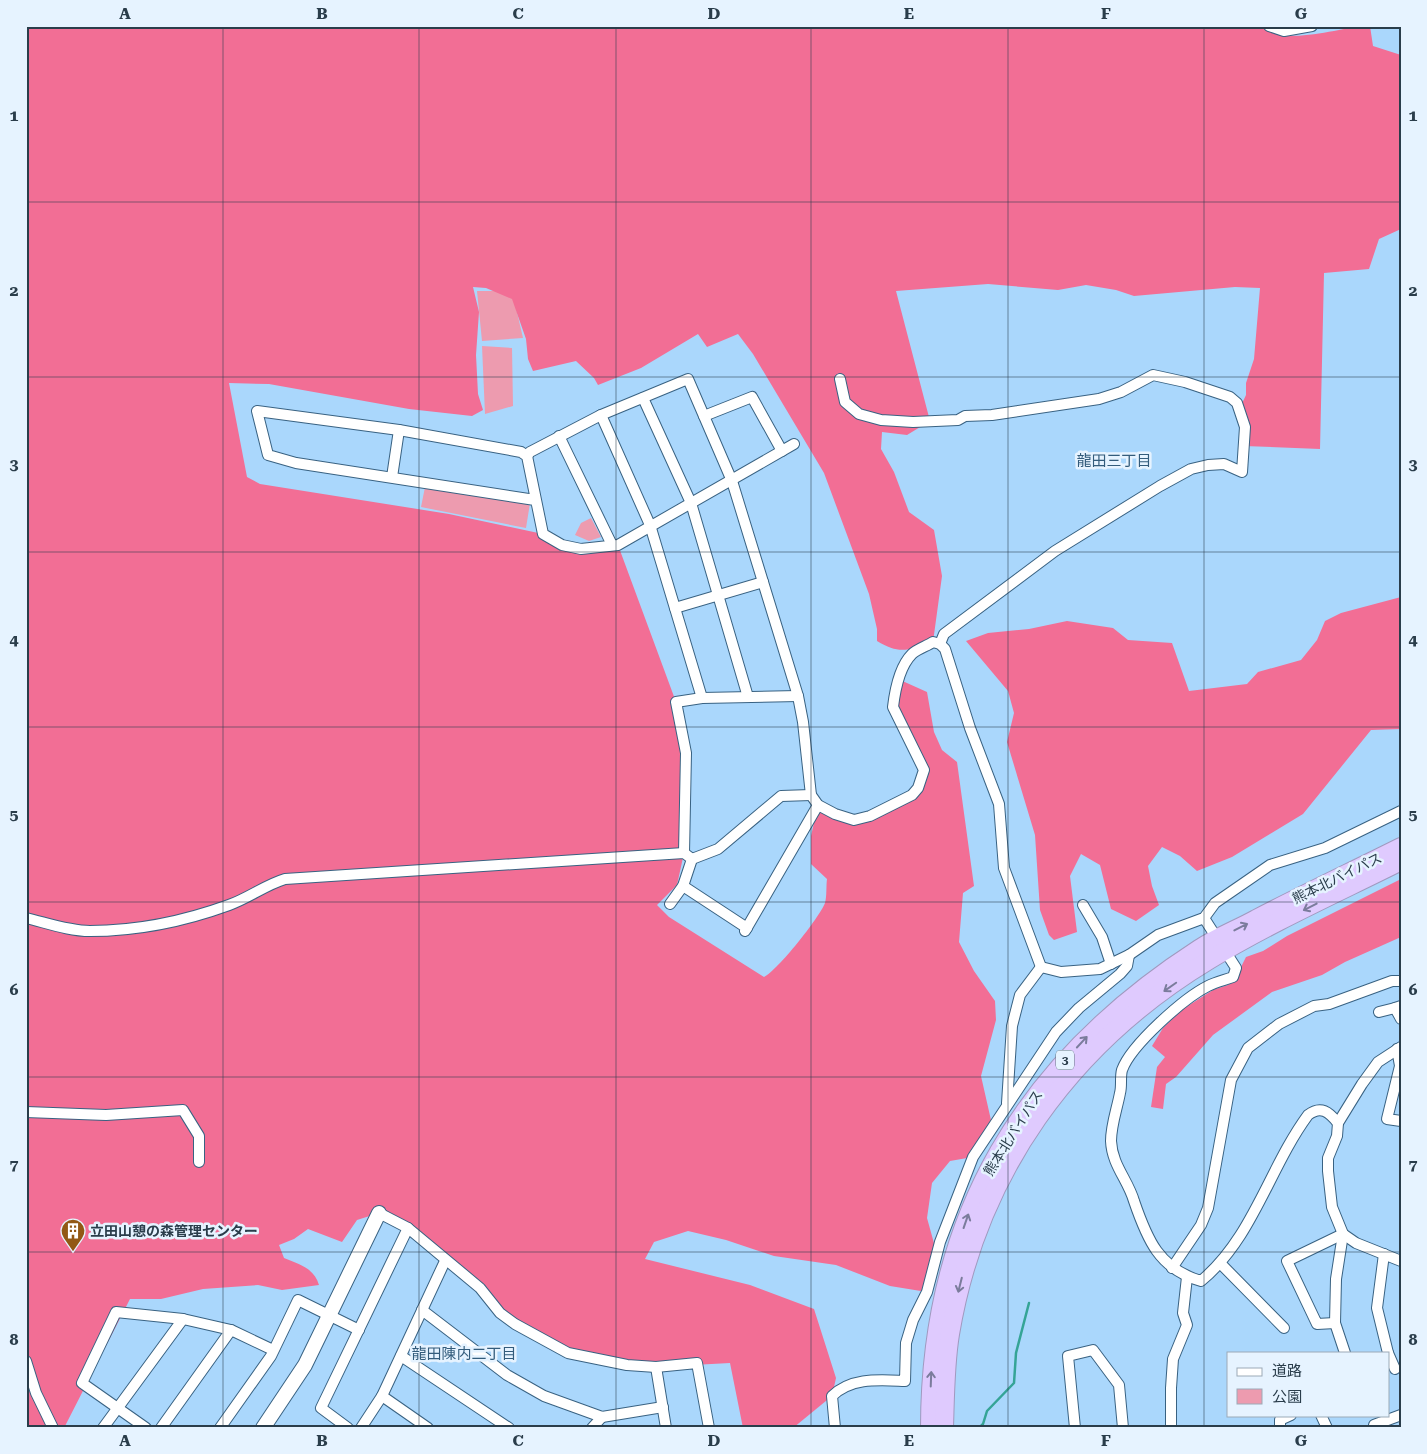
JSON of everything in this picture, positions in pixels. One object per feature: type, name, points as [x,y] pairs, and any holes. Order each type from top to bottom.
[{"type":"highway","name":"熊本北バイパス","points":[[944,1428],[950,1335],[960,1286],[971,1247],[990,1197],[1012,1157],[1043,1108],[1107,1037],[1165,991],[1209,960],[1222,945],[1401,847]]},
{"type":"highway","name":"熊本北バイパス","points":[[930,1428],[931,1368],[943,1294],[970,1209],[1006,1139],[1032,1099],[1089,1034],[1127,1000],[1201,948],[1222,945],[1401,861]]},
{"type":"street","points":[[1269,26],[1284,31],[1312,26]]},
{"type":"street","points":[[840,379],[841,391],[845,402],[851,409],[859,414],[889,421],[958,420],[966,416],[992,415],[1099,400],[1121,392],[1153,375],[1185,382],[1230,397],[1237,403],[1245,427],[1242,472],[1224,464],[1208,466],[1192,470],[1160,486],[1054,551],[944,634],[940,644]]},
{"type":"street","points":[[527,456],[530,452],[601,415],[688,378],[732,481],[798,696],[803,722],[811,795],[818,805],[835,814],[854,820],[870,816],[902,802],[918,788],[924,770],[893,707],[894,696],[898,679],[912,654],[933,642],[940,644],[945,649],[970,728],[999,804],[1004,868],[1041,967]]},
{"type":"street","points":[[704,416],[752,396],[782,451]]},
{"type":"street","points":[[643,398],[691,503],[748,697]]},
{"type":"street","points":[[535,500],[296,463],[268,455],[257,411],[399,430],[521,452],[527,456],[543,534],[554,542],[581,549],[618,545],[794,444]]},
{"type":"street","points":[[601,415],[650,525],[702,698]]},
{"type":"street","points":[[392,477],[399,430]]},
{"type":"street","points":[[559,436],[612,545]]},
{"type":"street","points":[[675,608],[763,582]]},
{"type":"street","points":[[670,904],[683,886],[688,856],[686,753],[676,702],[702,698],[798,696]]},
{"type":"street","points":[[26,918],[89,931],[152,925],[185,919],[231,904],[266,885],[285,879],[688,856],[718,848],[781,796],[811,795]]},
{"type":"street","points":[[683,886],[746,930],[818,805]]},
{"type":"street","points":[[1041,967],[1072,972],[1100,969],[1129,955],[1158,935],[1204,918],[1215,903],[1270,865],[1325,848],[1401,811]]},
{"type":"street","points":[[1083,905],[1102,937],[1111,964]]},
{"type":"street","points":[[1204,918],[1236,968],[1233,977],[1209,985],[1194,994],[1161,1021],[1136,1048],[1122,1070],[1121,1092],[1115,1111],[1111,1142],[1116,1164],[1131,1190],[1140,1217],[1159,1254],[1172,1268],[1187,1277],[1201,1281],[1233,1247],[1308,1115],[1313,1111],[1322,1109],[1331,1114],[1338,1123]]},
{"type":"street","points":[[835,1428],[832,1396],[838,1390],[865,1380],[905,1381],[906,1343],[913,1320],[927,1292],[940,1242],[973,1157],[1007,1107],[1024,1076],[1056,1032],[1079,1008],[1120,974],[1127,966],[1129,955]]},
{"type":"street","points":[[1007,1107],[1012,1026],[1020,995],[1041,967]]},
{"type":"street","points":[[1172,1268],[1201,1225],[1208,1208],[1231,1080],[1248,1048],[1279,1024],[1314,1006],[1329,1004],[1385,984],[1401,981]]},
{"type":"street","points":[[1379,1012],[1398,1007],[1401,1019]]},
{"type":"street","points":[[1399,1048],[1400,1066],[1387,1119],[1401,1121]]},
{"type":"street","points":[[1346,1352],[1335,1323],[1336,1280],[1343,1234],[1332,1207],[1328,1158],[1336,1136],[1338,1123],[1362,1084],[1378,1062],[1399,1048]]},
{"type":"street","points":[[26,1112],[106,1115],[183,1110],[199,1136],[200,1162]]},
{"type":"street","points":[[264,1428],[306,1365],[379,1213],[408,1228],[445,1261],[480,1288],[500,1313],[545,1342],[568,1353],[595,1360],[656,1367],[697,1363],[710,1428]]},
{"type":"street","points":[[348,1428],[321,1408],[408,1228]]},
{"type":"street","points":[[1343,1234],[1356,1243],[1401,1261]]},
{"type":"street","points":[[1335,1323],[1317,1324],[1287,1261],[1343,1234]]},
{"type":"street","points":[[1384,1254],[1377,1308],[1388,1352]]},
{"type":"street","points":[[361,1428],[382,1396],[445,1261]]},
{"type":"street","points":[[1220,1263],[1284,1328]]},
{"type":"street","points":[[1171,1428],[1173,1359],[1187,1325],[1182,1313],[1187,1277]]},
{"type":"street","points":[[220,1428],[273,1350],[298,1300],[330,1314],[359,1330]]},
{"type":"street","points":[[422,1310],[520,1382],[544,1396],[602,1416],[663,1407]]},
{"type":"street","points":[[146,1428],[82,1383],[116,1312],[182,1319],[231,1330],[273,1350]]},
{"type":"street","points":[[103,1428],[182,1319]]},
{"type":"street","points":[[161,1428],[231,1330]]},
{"type":"street","points":[[1075,1428],[1068,1356],[1093,1350],[1119,1385],[1123,1428]]},
{"type":"street","points":[[400,1356],[509,1428]]},
{"type":"street","points":[[26,1361],[36,1393],[53,1428]]},
{"type":"street","points":[[656,1367],[666,1428]]},
{"type":"street","points":[[382,1396],[428,1428]]},
{"type":"street","points":[[592,1428],[602,1416]]},
{"type":"street","points":[[1280,1428],[1280,1420],[1289,1416]]},
{"type":"street","points":[[1321,1416],[1326,1428]]},
{"type":"street","points":[[1373,1423],[1400,1416]]},
{"type":"green space","points":[[477,291],[512,291],[523,338],[482,341]]},
{"type":"green space","points":[[482,346],[512,348],[513,406],[485,414]]},
{"type":"green space","points":[[425,487],[530,503],[526,528],[421,507]]},
{"type":"green space","points":[[591,518],[601,537],[589,541],[575,535],[581,523]]},
{"type":"shaded area","points":[[26,26],[1263,26],[1273,32],[1299,36],[1370,26],[1373,46],[1401,55],[1401,229],[1379,239],[1369,269],[1324,273],[1320,449],[1244,446],[1239,410],[1246,395],[1246,383],[1254,359],[1260,288],[1235,287],[1134,296],[1116,290],[1086,285],[1058,290],[988,284],[896,291],[930,421],[907,435],[882,432],[881,449],[894,472],[909,512],[934,530],[942,576],[933,642],[917,647],[898,650],[877,641],[877,629],[869,594],[824,473],[753,354],[738,334],[707,347],[698,334],[641,368],[598,385],[594,378],[576,361],[533,371],[528,359],[526,339],[512,299],[486,288],[473,287],[479,312],[476,355],[478,394],[483,410],[472,416],[409,409],[269,384],[229,383],[247,477],[260,484],[449,514],[543,534],[562,545],[618,545],[676,702],[683,735],[684,853],[677,885],[657,905],[669,917],[764,977],[779,965],[798,943],[825,903],[827,879],[811,864],[811,836],[818,805],[854,820],[912,795],[924,770],[894,696],[898,679],[927,692],[934,732],[942,750],[957,762],[974,886],[963,893],[959,942],[974,971],[995,1001],[996,1020],[981,1076],[993,1129],[973,1157],[950,1161],[932,1183],[927,1218],[937,1254],[927,1292],[890,1286],[836,1265],[774,1256],[726,1240],[688,1231],[654,1242],[645,1259],[750,1285],[814,1309],[836,1378],[832,1396],[793,1428],[743,1428],[730,1363],[656,1367],[595,1360],[515,1324],[480,1288],[379,1213],[357,1220],[342,1242],[308,1229],[294,1239],[279,1245],[284,1258],[314,1274],[319,1285],[282,1290],[258,1285],[203,1289],[161,1299],[130,1299],[64,1428],[26,1428]]},
{"type":"shaded area","points":[[1401,597],[1401,729],[1371,730],[1303,814],[1232,857],[1197,871],[1180,856],[1162,847],[1148,866],[1152,886],[1159,905],[1136,921],[1111,909],[1100,865],[1081,854],[1070,876],[1077,932],[1054,940],[1049,935],[1040,910],[1035,835],[1007,742],[1014,713],[1008,691],[966,641],[988,633],[1029,629],[1067,621],[1113,628],[1128,640],[1172,643],[1189,691],[1247,684],[1258,672],[1301,660],[1317,640],[1325,621],[1341,613]]},
{"type":"shaded area","points":[[1401,879],[1401,937],[1345,962],[1322,975],[1272,992],[1213,1035],[1176,1077],[1166,1084],[1163,1109],[1151,1107],[1157,1067],[1165,1057],[1152,1046],[1163,1028],[1183,1009],[1213,990],[1234,981],[1246,957],[1263,951],[1287,936]]},
{"type":"waterway","points":[[979,1428],[983,1424],[987,1411],[1014,1383],[1016,1353],[1029,1303]]},
{"type":"place","name":"立田山憩の森管理センター","points":[[73,1252]]},
{"type":"district","name":"龍田三丁目","points":[[1114,461]]},
{"type":"district","name":"龍田陳内二丁目","points":[[464,1354]]}]
